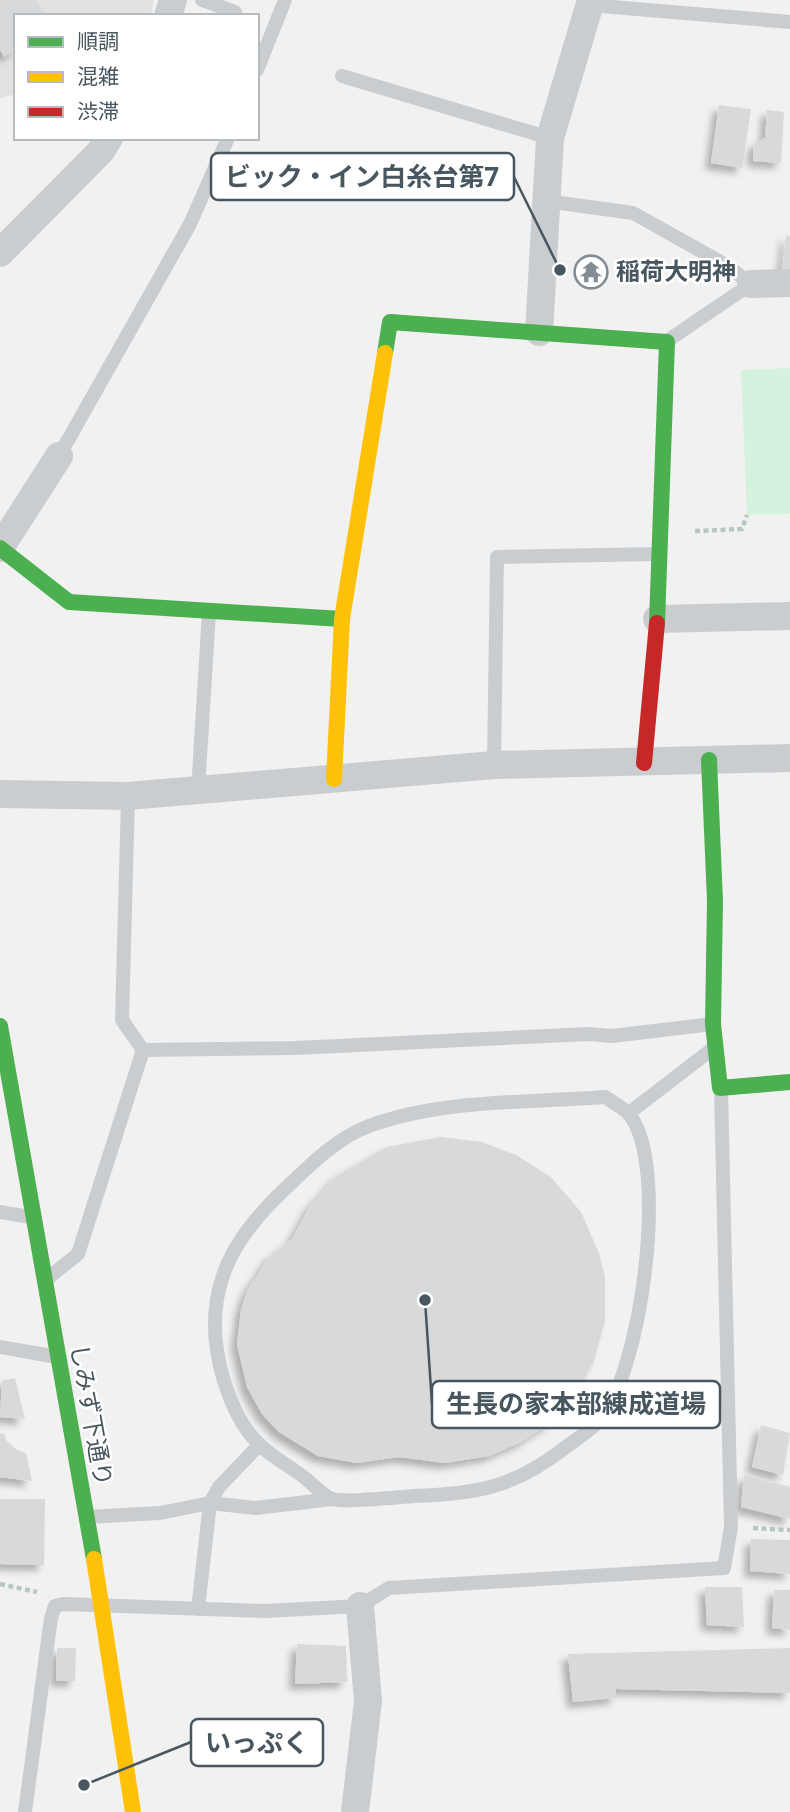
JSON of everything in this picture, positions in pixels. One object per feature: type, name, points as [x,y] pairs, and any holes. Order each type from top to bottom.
[{"type":"street","points":[[539,332],[550,138],[590,3]]},
{"type":"street","points":[[0,253],[101,151],[108,140]]},
{"type":"street","points":[[751,284],[790,283]]},
{"type":"street","points":[[334,779],[342,620],[390,322],[667,342],[657,619],[644,763]]},
{"type":"street","points":[[59,456],[0,548],[69,602],[342,620]]},
{"type":"street","points":[[657,619],[790,616]]},
{"type":"street","points":[[0,794],[128,796],[494,765],[790,758]]},
{"type":"street","points":[[709,760],[715,901],[713,1024],[720,1088],[790,1082]]},
{"type":"street","name":"しみず下通り","points":[[0,1026],[102,1606],[133,1812]]},
{"type":"street","points":[[355,1812],[368,1701],[360,1606]]},
{"type":"lane","points":[[202,0],[235,12]]},
{"type":"lane","points":[[259,65],[285,0]]},
{"type":"lane","points":[[590,3],[790,22]]},
{"type":"lane","points":[[342,76],[550,138]]},
{"type":"lane","points":[[59,456],[190,224],[227,140]]},
{"type":"lane","points":[[546,201],[633,213],[726,265],[751,284],[674,334],[667,342]]},
{"type":"lane","points":[[494,765],[497,557],[658,554]]},
{"type":"lane","points":[[198,790],[210,611]]},
{"type":"lane","points":[[128,796],[122,1020],[143,1050]]},
{"type":"lane","points":[[143,1050],[295,1048],[589,1034],[612,1036],[713,1024]]},
{"type":"lane","points":[[629,1113],[715,1048]]},
{"type":"lane","points":[[44,1281],[78,1254],[143,1050]]},
{"type":"lane","points":[[25,1812],[55,1606],[64,1604],[265,1611],[360,1606],[389,1588],[724,1568],[731,1527],[720,1088]]},
{"type":"lane","points":[[85,1517],[160,1513],[210,1503],[256,1508],[332,1499],[461,1494],[497,1488],[553,1457],[600,1421],[619,1386],[632,1346],[649,1246],[648,1180],[639,1139],[629,1113],[605,1097],[412,1111],[363,1128],[319,1156],[260,1212],[245,1230],[224,1270],[218,1292],[214,1334],[219,1366],[229,1396],[259,1445],[332,1499]]},
{"type":"lane","points":[[0,1212],[33,1218]]},
{"type":"lane","points":[[0,1347],[59,1357]]},
{"type":"lane","points":[[198,1609],[210,1503],[219,1486],[259,1445]]},
{"type":"path","points":[[659,532],[742,529],[747,515]]},
{"type":"path","points":[[731,1527],[790,1530]]},
{"type":"path","points":[[0,1584],[49,1594],[55,1606]]},
{"type":"shaded area","points":[[0,0],[154,0],[151,14],[14,14],[14,94],[0,98]]},
{"type":"green space","points":[[790,368],[790,514],[747,515],[741,370]]},
{"type":"building","points":[[0,0],[36,0],[46,14],[14,14],[14,50],[4,57],[0,50]]},
{"type":"building","points":[[719,105],[751,109],[742,168],[711,163]]},
{"type":"building","points":[[767,110],[784,112],[781,163],[753,161],[754,144],[765,138]]},
{"type":"building","points":[[786,235],[790,236],[790,274],[782,273]]},
{"type":"building","points":[[440,1137],[482,1142],[516,1155],[551,1177],[581,1212],[599,1253],[605,1277],[605,1321],[594,1361],[575,1395],[549,1424],[521,1442],[489,1456],[445,1463],[399,1457],[357,1463],[318,1456],[279,1432],[262,1414],[247,1387],[237,1344],[241,1310],[247,1291],[269,1257],[292,1239],[310,1206],[338,1175],[387,1147]]},
{"type":"building","points":[[15,1378],[25,1419],[0,1417],[2,1381]]},
{"type":"building","points":[[761,1425],[790,1433],[783,1475],[752,1467]]},
{"type":"building","points":[[0,1433],[4,1434],[17,1450],[26,1453],[32,1481],[0,1477]]},
{"type":"building","points":[[744,1475],[790,1487],[790,1519],[741,1507]]},
{"type":"building","points":[[0,1499],[45,1499],[44,1565],[0,1564]]},
{"type":"building","points":[[751,1539],[790,1540],[790,1574],[750,1571]]},
{"type":"building","points":[[705,1587],[742,1587],[744,1627],[707,1625]]},
{"type":"building","points":[[774,1590],[790,1590],[790,1630],[772,1628]]},
{"type":"building","points":[[297,1644],[346,1646],[347,1682],[295,1684]]},
{"type":"building","points":[[57,1648],[76,1648],[75,1681],[56,1681]]},
{"type":"building","points":[[790,1648],[790,1693],[616,1689],[616,1698],[573,1702],[568,1654]]},
{"type":"traffic: fast","points":[[385,353],[390,322],[667,342],[657,623]]},
{"type":"traffic: fast","points":[[0,548],[69,602],[342,619]]},
{"type":"traffic: fast","points":[[709,760],[715,901],[713,1024],[720,1088],[790,1082]]},
{"type":"traffic: fast","points":[[0,1026],[94,1559]]},
{"type":"traffic: slow","points":[[334,779],[342,619],[385,353]]},
{"type":"traffic: slow","points":[[94,1559],[133,1812]]},
{"type":"traffic: jam","points":[[644,763],[657,623]]},
{"type":"place","name":"ビック・イン白糸台第7","points":[[560,270]]},
{"type":"place","name":"稲荷大明神","points":[[591,272]]},
{"type":"place","name":"生長の家本部練成道場","points":[[425,1300]]},
{"type":"place","name":"いっぷく","points":[[84,1785]]}]
